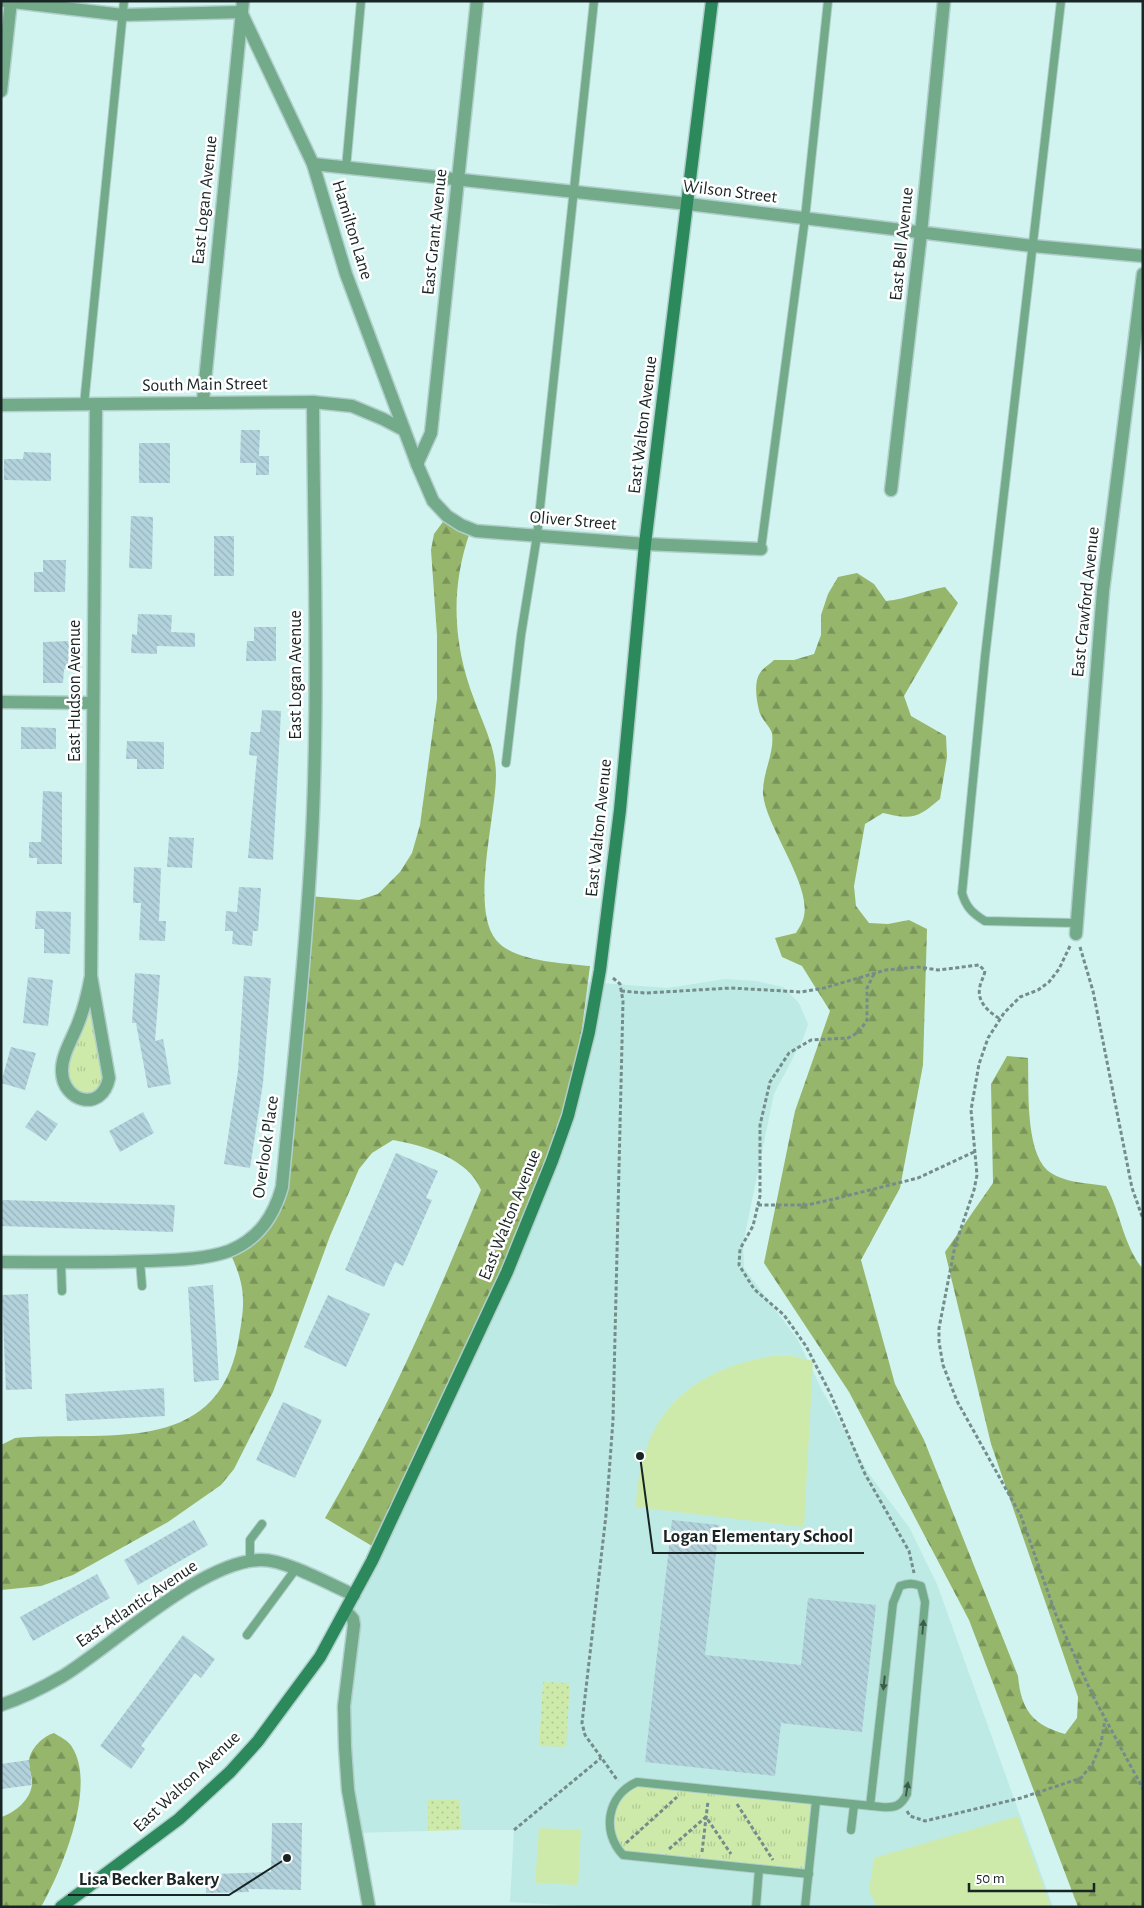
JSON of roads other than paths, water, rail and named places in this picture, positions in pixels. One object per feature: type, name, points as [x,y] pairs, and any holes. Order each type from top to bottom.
[{"type":"main road","name":"East Walton Avenue","points":[[61,1907],[179,1819],[230,1772],[258,1741],[308,1675],[354,1595],[507,1272],[540,1192],[568,1116],[579,1076],[600,970],[620,810],[645,544],[712,1]]},
{"type":"street","points":[[5,1],[123,15],[242,7]]},
{"type":"street","name":"East Grant Avenue","points":[[416,464],[431,434],[477,1]]},
{"type":"street","name":"East Bell Avenue","points":[[891,490],[921,233],[944,1]]},
{"type":"street","points":[[1,91],[11,2]]},
{"type":"street","name":"Hamilton Lane","points":[[242,7],[313,164],[346,274],[416,464]]},
{"type":"street","name":"East Logan Avenue","points":[[203,401],[242,7]]},
{"type":"street","name":"Wilson Street","points":[[313,164],[688,204],[1033,246],[1143,256]]},
{"type":"street","name":"East Crawford Avenue","points":[[1076,929],[1103,591],[1143,274]]},
{"type":"street","name":"South Main Street","points":[[1,405],[90,406],[203,401],[313,402],[352,406],[404,430]]},
{"type":"street","name":"East Logan Avenue","points":[[305,947],[314,763],[313,402]]},
{"type":"street","name":"East Hudson Avenue","points":[[90,406],[91,976],[87,1000],[64,1058],[62,1071],[64,1084],[70,1093],[81,1099],[100,1097],[107,1090],[109,1078],[91,976]]},
{"type":"street","name":"Oliver Street","points":[[416,464],[432,501],[447,516],[461,525],[476,531],[645,544],[761,549]]},
{"type":"street","points":[[1,702],[92,703]]},
{"type":"street","name":"Overlook Place","points":[[1,1262],[175,1260],[229,1251],[246,1241],[270,1220],[282,1186],[305,947]]},
{"type":"street","name":"East Atlantic Avenue","points":[[1,1705],[63,1676],[148,1614],[208,1577],[237,1564],[262,1560],[295,1570],[354,1595]]},
{"type":"street","points":[[346,1611],[353,1619],[354,1624],[344,1706],[348,1790],[369,1907]]},
{"type":"lane","points":[[90,406],[124,1]]},
{"type":"lane","points":[[346,168],[361,1]]},
{"type":"lane","points":[[506,763],[521,635],[537,536],[572,192],[594,1]]},
{"type":"lane","points":[[761,549],[805,218],[828,1]]},
{"type":"lane","points":[[1062,1],[984,666],[962,892],[966,905],[973,914],[985,921],[1076,929]]},
{"type":"lane","points":[[140,1261],[142,1286]]},
{"type":"lane","points":[[61,1262],[62,1292]]},
{"type":"lane","points":[[250,1562],[250,1540],[262,1524]]},
{"type":"lane","points":[[247,1635],[295,1570]]},
{"type":"lane","points":[[809,1874],[623,1856],[614,1846],[611,1834],[610,1819],[613,1804],[623,1790],[636,1782],[686,1788],[816,1801],[854,1804],[870,1806],[894,1808],[902,1803],[906,1794],[925,1602],[921,1586],[915,1584],[906,1583],[900,1586],[893,1602],[870,1806]]},
{"type":"lane","points":[[806,1907],[816,1801]]},
{"type":"lane","points":[[852,1830],[854,1804]]},
{"type":"lane","points":[[756,1907],[759,1869]]},
{"type":"place","name":"Logan Elementary School","points":[[640,1456]]},
{"type":"place","name":"Lisa Becker Bakery","points":[[287,1858]]}]
